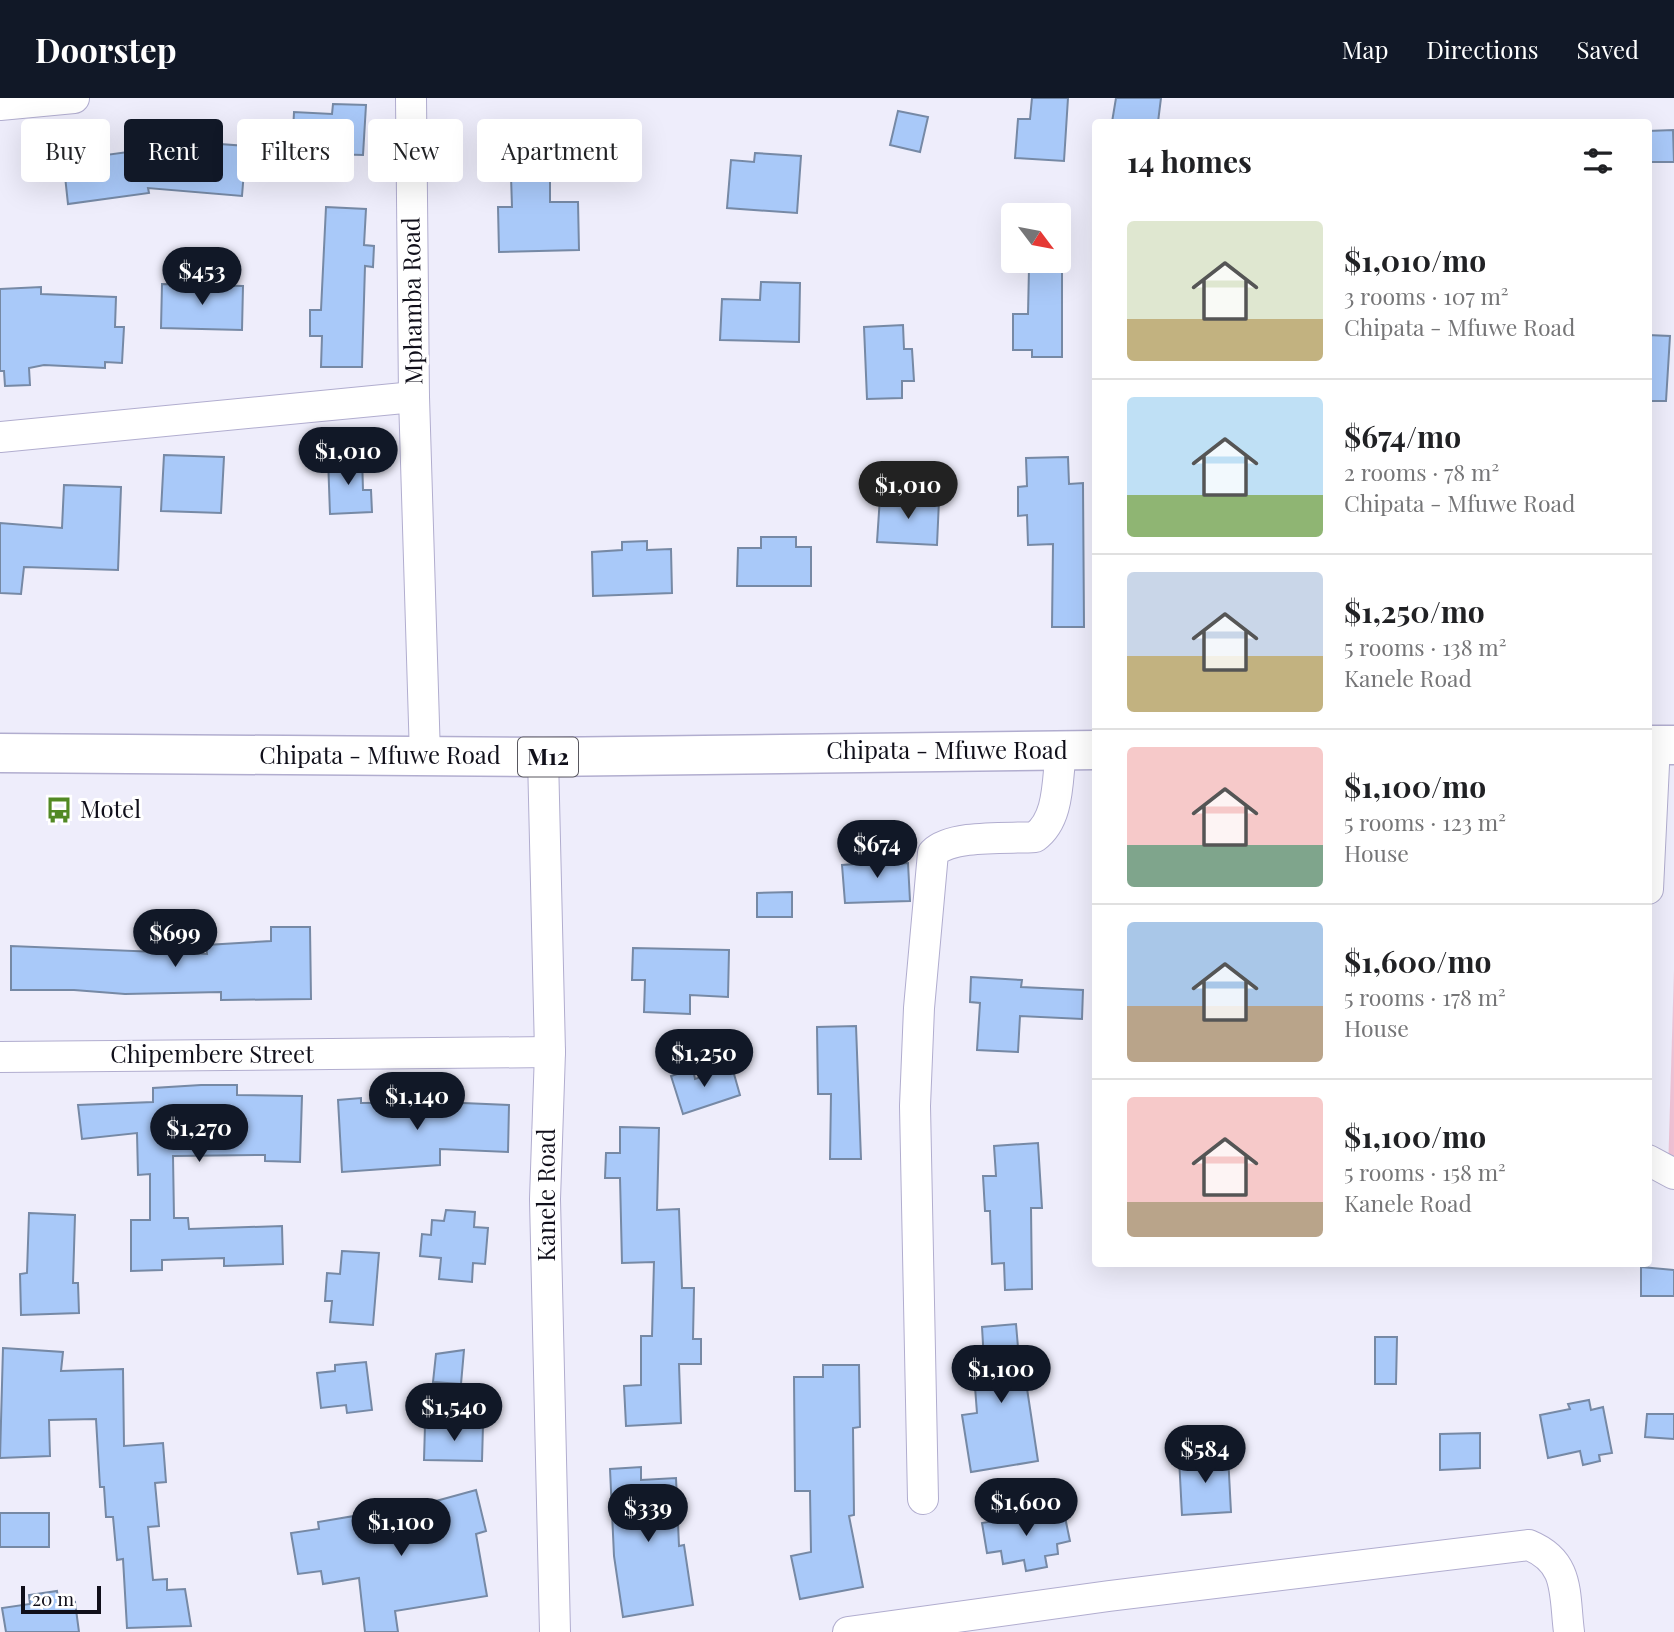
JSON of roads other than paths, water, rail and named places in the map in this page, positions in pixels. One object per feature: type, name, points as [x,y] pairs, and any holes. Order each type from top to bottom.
[{"type":"main road","name":"Chipata - Mfuwe Road","points":[[0,753],[543,757],[1078,750]]},
{"type":"street","points":[[0,105],[74,98]]},
{"type":"street","name":"Mphamba Road","points":[[411,98],[414,397],[425,757]]},
{"type":"street","points":[[0,437],[414,397]]},
{"type":"street","points":[[1652,837],[1659,745]]},
{"type":"street","points":[[923,1499],[915,1106],[919,1008],[933,853],[940,846],[955,842],[1035,837],[1051,819],[1078,750]]},
{"type":"street","name":"Kanele Road","points":[[543,757],[550,1052],[545,1199],[555,1632]]},
{"type":"street","name":"Chipembere Street","points":[[0,1057],[550,1052]]},
{"type":"street","points":[[1652,1162],[1674,1174]]},
{"type":"street","points":[[848,1632],[1109,1596],[1529,1545],[1548,1553],[1561,1569],[1569,1632]]},
{"type":"place","name":"Motel","points":[[59,810]]}]
